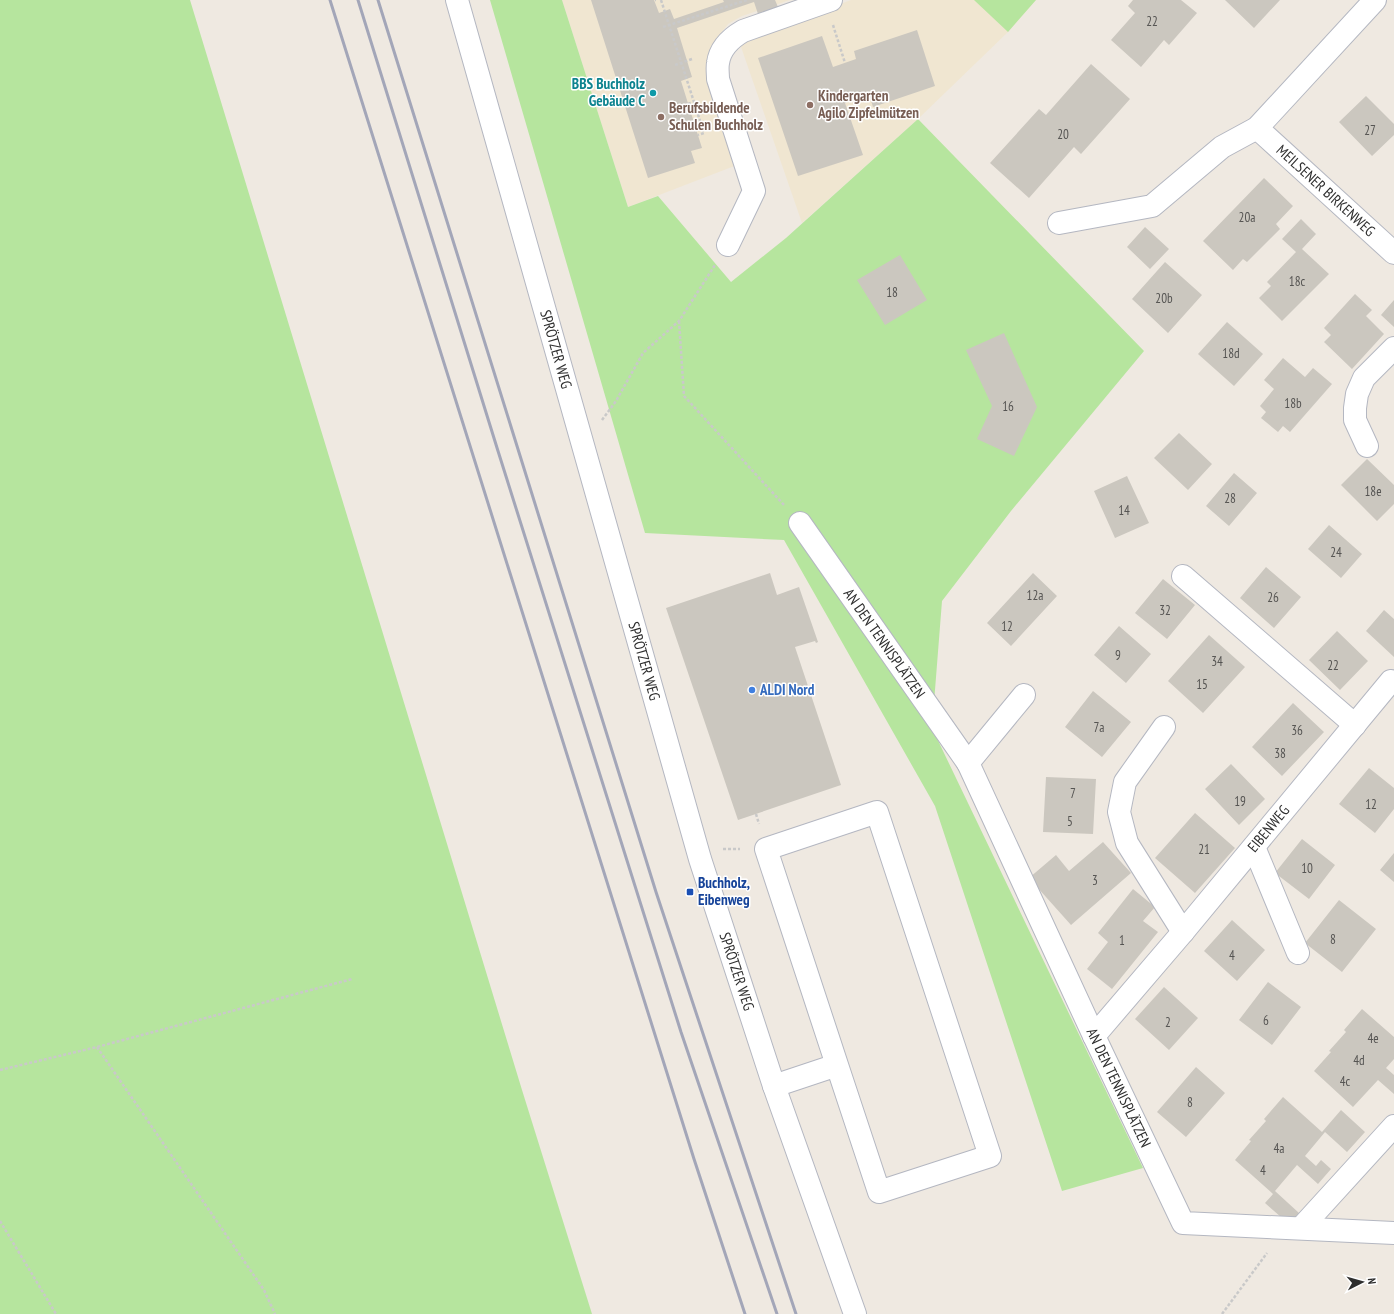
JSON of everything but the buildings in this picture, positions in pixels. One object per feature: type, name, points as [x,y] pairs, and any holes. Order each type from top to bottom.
[{"type":"street","name":"SPRÖTZER WEG","points":[[457,0],[700,859],[774,1086],[855,1314]]},
{"type":"street","points":[[728,245],[754,191],[718,79],[718,63],[723,49],[731,39],[743,31],[828,1]]},
{"type":"street","points":[[1059,223],[1152,206],[1222,147],[1257,128],[1374,2]]},
{"type":"street","name":"MEILSENER BIRKENWEG","points":[[1257,128],[1394,253]]},
{"type":"street","points":[[1367,446],[1355,420],[1357,394],[1364,378],[1394,348]]},
{"type":"street","name":"AN DEN TENNISPLÄTZEN","points":[[800,523],[968,763],[1094,1036],[1183,1223],[1293,1228]]},
{"type":"street","points":[[1183,576],[1355,725]]},
{"type":"street","name":"EIBENWEG","points":[[1094,1036],[1183,932],[1391,681]]},
{"type":"street","points":[[968,763],[1024,695]]},
{"type":"street","points":[[1164,727],[1125,782],[1119,812],[1127,843],[1183,932]]},
{"type":"street","points":[[877,812],[990,1156],[879,1192],[837,1065],[766,849],[877,812]]},
{"type":"street","points":[[1254,847],[1298,953]]},
{"type":"street","points":[[774,1086],[837,1065]]},
{"type":"street","points":[[1293,1228],[1394,1126]]},
{"type":"street","points":[[1293,1228],[1394,1233]]},
{"type":"path","points":[[661,0],[704,134],[698,136]]},
{"type":"path","points":[[731,0],[732,5]]},
{"type":"path","points":[[663,27],[747,0]]},
{"type":"path","points":[[828,1],[845,63]]},
{"type":"path","points":[[688,104],[694,102]]},
{"type":"path","points":[[600,423],[616,401],[643,353],[679,320],[728,245]]},
{"type":"path","points":[[679,320],[684,396],[800,523]]},
{"type":"path","points":[[0,1070],[97,1047],[352,979]]},
{"type":"path","points":[[97,1047],[264,1290],[275,1314]]},
{"type":"path","points":[[0,1221],[56,1314]]},
{"type":"path","points":[[1222,1314],[1293,1228]]},
{"type":"shaded area","name":"Berufsbildende Schulen Buchholz","points":[[562,0],[790,0],[742,16],[728,24],[712,45],[707,68],[737,165],[628,207]]},
{"type":"shaded area","points":[[851,0],[1036,0],[1008,32],[918,119],[802,223],[740,44],[749,39]]},
{"type":"green space","points":[[0,0],[190,0],[522,1090],[592,1314],[0,1314]]},
{"type":"green space","points":[[490,0],[562,0],[628,207],[658,196],[731,282],[786,238],[918,119],[1144,351],[1011,511],[942,601],[932,728],[1143,1168],[1062,1191],[935,806],[784,540],[645,533]]},
{"type":"green space","points":[[974,0],[1036,0],[1008,32]]},
{"type":"railway","points":[[330,0],[694,1159],[745,1314]]},
{"type":"railway","points":[[358,0],[681,1032],[777,1314]]},
{"type":"railway","points":[[378,0],[656,892],[796,1314]]},
{"type":"place","name":"BBS Buchholz Gebäude C","points":[[653,93]]},
{"type":"place","name":"Kindergarten Agilo Zipfelmützen","points":[[810,105]]},
{"type":"place","name":"Berufsbildende Schulen Buchholz","points":[[661,117]]},
{"type":"place","name":"ALDI Nord","points":[[752,690]]},
{"type":"place","name":"Buchholz, Eibenweg","points":[[690,892]]}]
